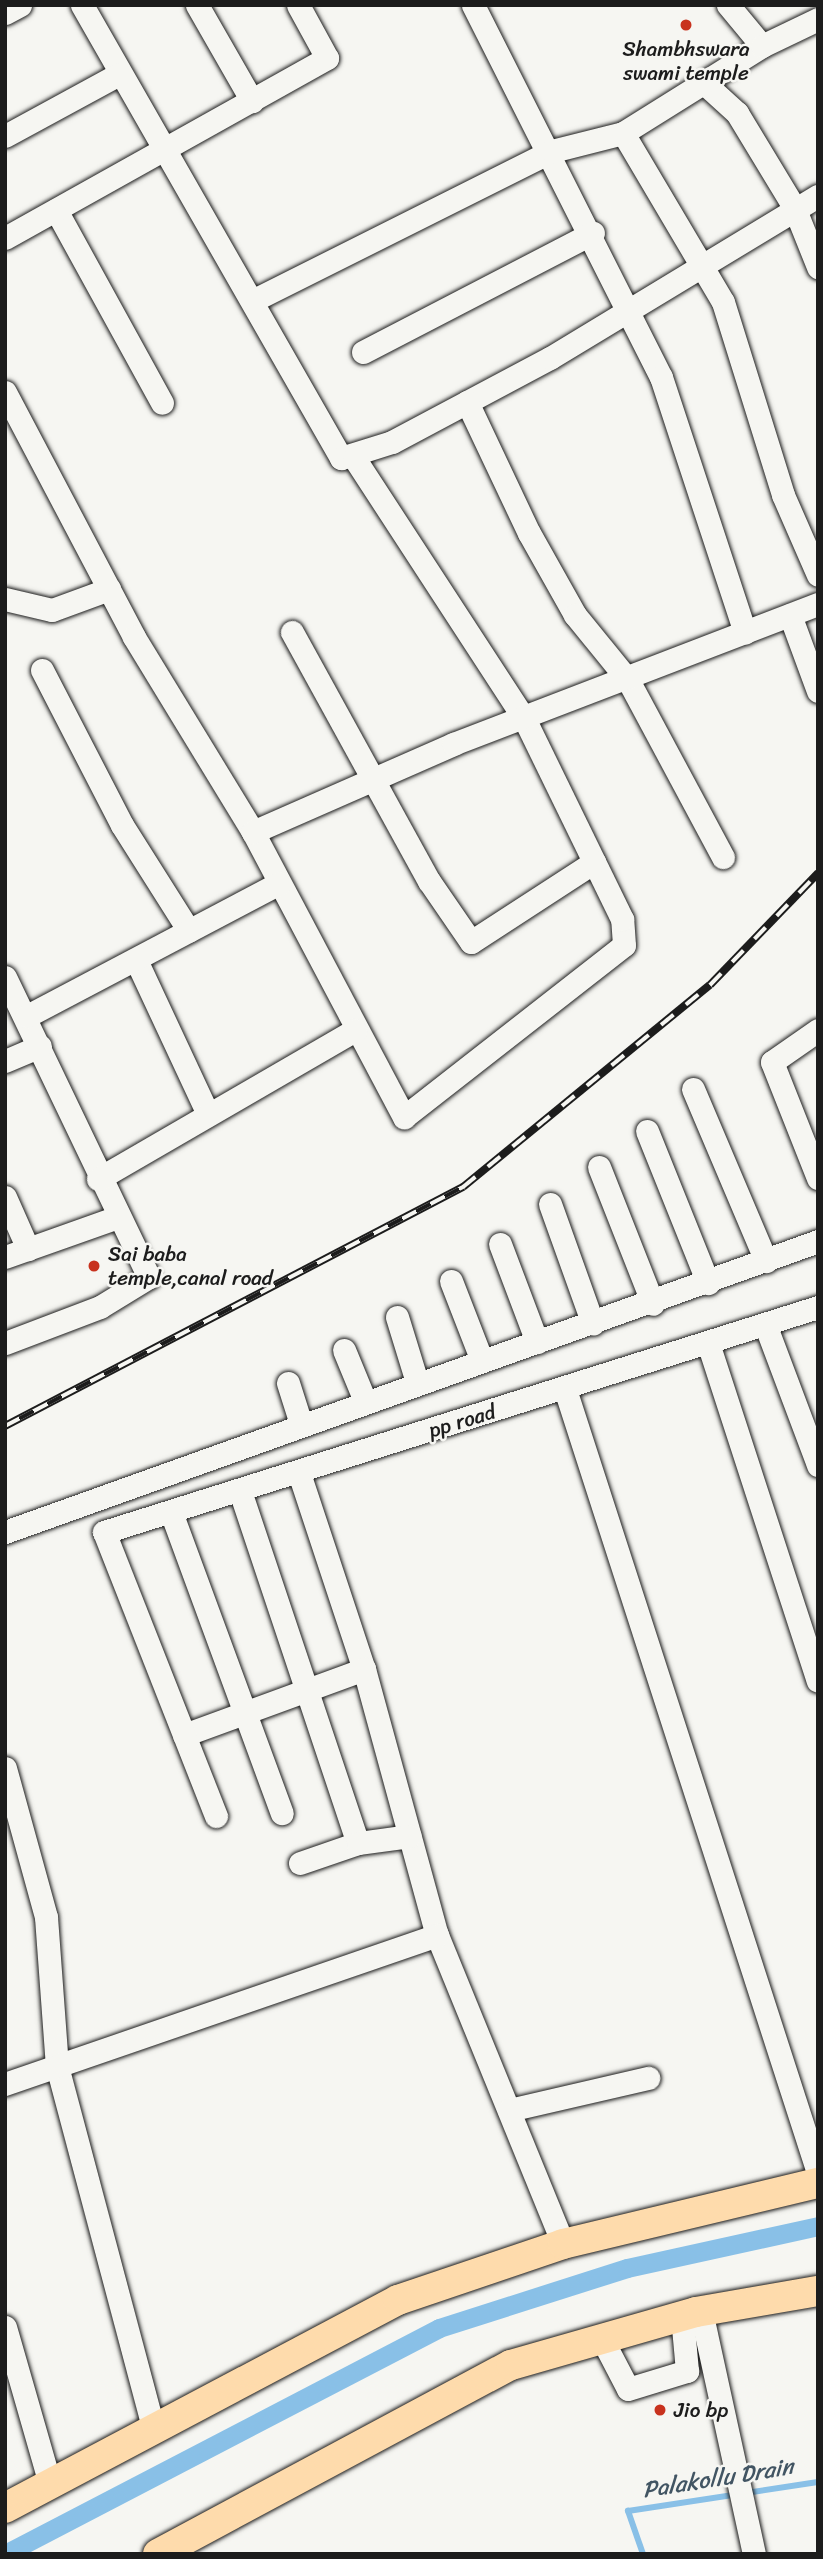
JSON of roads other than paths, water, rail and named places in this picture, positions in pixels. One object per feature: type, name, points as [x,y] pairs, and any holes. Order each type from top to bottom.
[{"type":"main road","points":[[5,2508],[398,2300],[564,2244],[818,2183]]},
{"type":"main road","points":[[158,2554],[510,2365],[691,2314],[818,2291]]},
{"type":"street","points":[[5,13],[20,5]]},
{"type":"street","points":[[82,5],[119,74],[254,300],[341,458],[354,458],[467,402],[632,311],[702,263],[794,206],[818,196]]},
{"type":"street","points":[[197,5],[252,100]]},
{"type":"street","points":[[5,238],[327,58],[298,5]]},
{"type":"street","points":[[473,5],[481,32],[552,151],[632,311],[661,377],[745,633]]},
{"type":"street","points":[[728,5],[762,46]]},
{"type":"street","points":[[254,300],[552,151],[623,133],[762,46],[818,19]]},
{"type":"street","points":[[5,136],[119,74]]},
{"type":"street","points":[[704,83],[737,113],[794,206],[818,267]]},
{"type":"street","points":[[623,133],[723,302],[783,495],[818,575]]},
{"type":"street","points":[[55,210],[162,403]]},
{"type":"street","points":[[363,352],[593,233]]},
{"type":"street","points":[[5,392],[109,589],[253,832],[355,1030],[404,1116],[624,945],[622,919],[525,720],[354,458]]},
{"type":"street","points":[[467,402],[504,486],[576,615],[628,680],[723,857]]},
{"type":"street","points":[[5,599],[52,610],[109,589]]},
{"type":"street","points":[[253,832],[375,777],[818,604]]},
{"type":"street","points":[[790,615],[818,691]]},
{"type":"street","points":[[292,632],[375,777],[429,881],[471,942],[594,862]]},
{"type":"street","points":[[42,670],[122,825],[189,931]]},
{"type":"street","points":[[27,1016],[137,962],[279,883]]},
{"type":"street","points":[[137,962],[208,1114]]},
{"type":"street","points":[[5,977],[27,1016],[98,1179],[149,1277],[100,1307],[5,1343]]},
{"type":"street","points":[[98,1179],[355,1030]]},
{"type":"street","points":[[818,1030],[772,1062],[818,1178]]},
{"type":"street","points":[[5,1061],[40,1046]]},
{"type":"street","points":[[693,1088],[766,1261]]},
{"type":"street","points":[[647,1131],[708,1283]]},
{"type":"street","points":[[599,1167],[653,1304]]},
{"type":"street","points":[[5,1197],[28,1249]]},
{"type":"street","points":[[550,1204],[593,1324]]},
{"type":"street","points":[[5,1257],[118,1217]]},
{"type":"street","points":[[5,1532],[417,1382],[653,1304],[818,1241]]},
{"type":"street","points":[[500,1244],[537,1342]]},
{"type":"street","points":[[451,1281],[482,1361]]},
{"type":"street","name":"pp road","points":[[184,1735],[104,1532],[299,1473],[818,1307]]},
{"type":"street","points":[[397,1317],[417,1382]]},
{"type":"street","points":[[765,1324],[818,1465]]},
{"type":"street","points":[[708,1343],[817,1678]]},
{"type":"street","points":[[344,1350],[365,1401]]},
{"type":"street","points":[[288,1383],[301,1424]]},
{"type":"street","points":[[565,1389],[818,2172]]},
{"type":"street","points":[[299,1473],[364,1669],[437,1935],[564,2244]]},
{"type":"street","points":[[240,1491],[358,1843]]},
{"type":"street","points":[[171,1512],[282,1813]]},
{"type":"street","points":[[216,1816],[184,1735],[247,1717],[364,1669]]},
{"type":"street","points":[[5,1768],[46,1917],[57,2066],[154,2430]]},
{"type":"street","points":[[300,1863],[358,1843],[410,1836]]},
{"type":"street","points":[[5,2084],[437,1935]]},
{"type":"street","points":[[509,2110],[648,2078]]},
{"type":"street","points":[[602,2339],[628,2389],[687,2371],[691,2314]]},
{"type":"street","points":[[691,2314],[736,2468],[745,2522],[754,2554]]},
{"type":"street","points":[[5,2327],[50,2484]]},
{"type":"waterway","points":[[5,2554],[439,2328],[627,2268],[818,2226]]},
{"type":"waterway","name":"Palakollu Drain","points":[[643,2554],[628,2511],[818,2482]]},
{"type":"railway","points":[[5,1426],[463,1187],[710,985],[818,873]]},
{"type":"place","name":"Shambhswara swami temple","points":[[686,25]]},
{"type":"place","name":"Sai baba temple,canal road","points":[[94,1266]]},
{"type":"place","name":"Jio bp","points":[[660,2410]]}]
